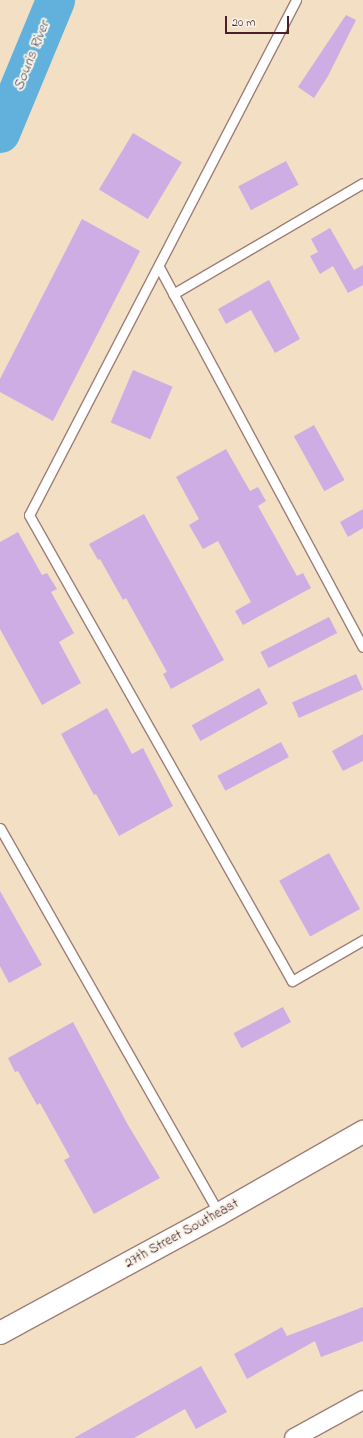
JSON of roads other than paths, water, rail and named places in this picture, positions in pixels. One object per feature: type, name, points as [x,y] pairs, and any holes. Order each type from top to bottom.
[{"type":"street","name":"27th Street Southeast","points":[[0,1333],[219,1214],[363,1132]]},
{"type":"street","points":[[294,1438],[363,1400]]},
{"type":"lane","points":[[296,0],[159,267],[29,515],[292,981],[363,940]]},
{"type":"lane","points":[[173,294],[363,183]]},
{"type":"lane","points":[[159,267],[363,647]]},
{"type":"lane","points":[[0,828],[219,1214]]},
{"type":"waterway","name":"Souris River","points":[[0,133],[55,0]]}]
